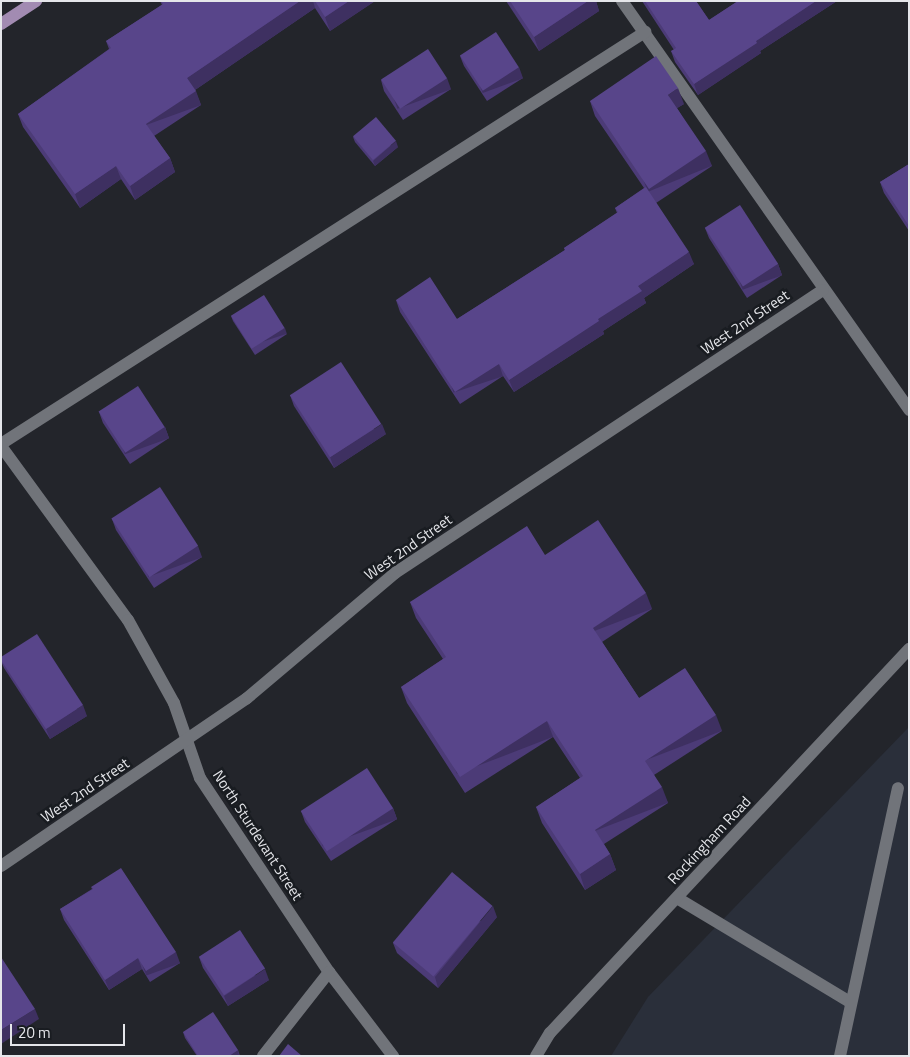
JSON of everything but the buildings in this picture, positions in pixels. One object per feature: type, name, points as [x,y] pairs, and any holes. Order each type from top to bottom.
[{"type":"main road","points":[[1,24],[36,1]]},
{"type":"street","points":[[622,1],[909,410]]},
{"type":"street","points":[[1,445],[645,32]]},
{"type":"street","name":"West 2nd Street","points":[[1,866],[246,699],[395,573],[823,290]]},
{"type":"street","name":"North Sturdevant Street","points":[[1,445],[128,620],[174,703],[200,778],[329,972],[392,1056]]},
{"type":"street","name":"Rockingham Road","points":[[536,1056],[550,1033],[909,649]]},
{"type":"street","points":[[840,1056],[850,1002],[898,788]]},
{"type":"street","points":[[677,898],[850,1002]]},
{"type":"street","points":[[263,1056],[329,972]]},
{"type":"shaded area","points":[[909,727],[909,1056],[611,1056],[648,997]]}]
